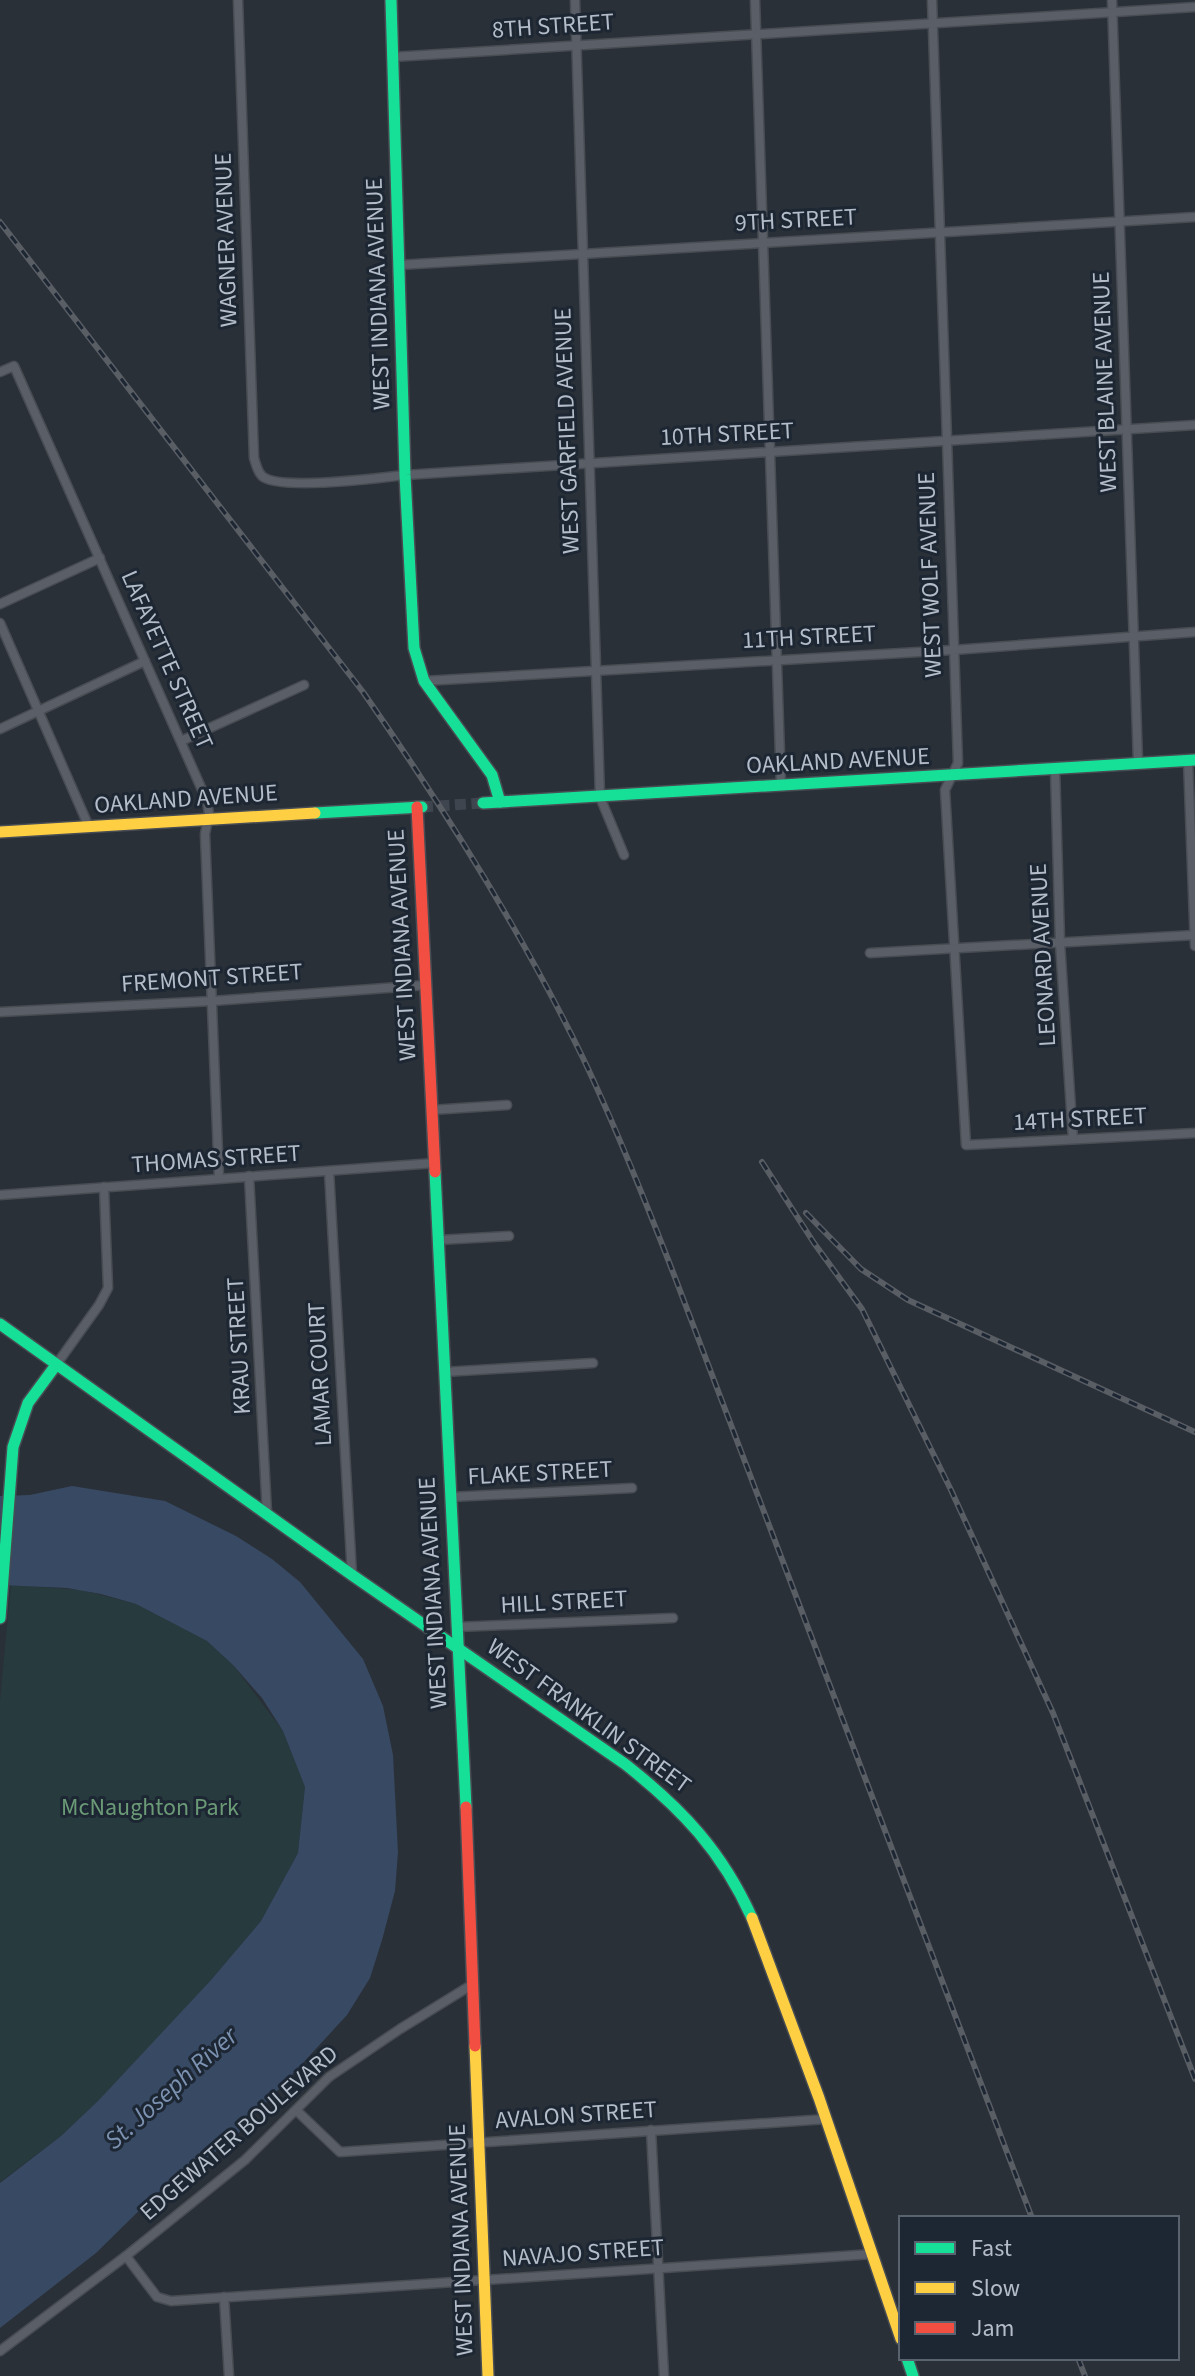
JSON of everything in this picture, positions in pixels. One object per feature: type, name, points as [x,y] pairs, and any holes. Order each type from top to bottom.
[{"type":"street","name":"WAGNER AVENUE","points":[[238,0],[254,458],[262,476]]},
{"type":"street","name":"WEST INDIANA AVENUE","points":[[391,0],[405,475],[414,648],[424,681],[492,775],[500,802]]},
{"type":"street","name":"WEST GARFIELD AVENUE","points":[[575,0],[587,461],[600,797],[624,855]]},
{"type":"street","points":[[755,0],[781,786]]},
{"type":"street","name":"WEST WOLF AVENUE","points":[[932,0],[958,763],[945,790],[966,1145]]},
{"type":"street","name":"WEST BLAINE AVENUE","points":[[1112,0],[1138,762]]},
{"type":"street","name":"8TH STREET","points":[[392,57],[1195,7]]},
{"type":"street","name":"9TH STREET","points":[[399,265],[1195,217]]},
{"type":"street","name":"LAFAYETTE STREET","points":[[0,372],[14,366],[207,801],[205,834],[219,1178]]},
{"type":"street","name":"10TH STREET","points":[[262,476],[283,483],[377,479],[587,461],[1195,425]]},
{"type":"street","points":[[0,604],[100,558]]},
{"type":"street","points":[[0,623],[89,827]]},
{"type":"street","name":"11TH STREET","points":[[424,681],[953,650],[1195,632]]},
{"type":"street","points":[[0,729],[145,661]]},
{"type":"street","points":[[181,741],[304,685]]},
{"type":"street","points":[[1191,760],[1195,946]]},
{"type":"street","name":"OAKLAND AVENUE","points":[[483,803],[1191,760]]},
{"type":"street","name":"LEONARD AVENUE","points":[[1055,768],[1060,943],[1073,1139]]},
{"type":"street","name":"WEST INDIANA AVENUE","points":[[420,807],[488,2376]]},
{"type":"street","name":"OAKLAND AVENUE","points":[[0,832],[420,807]]},
{"type":"street","points":[[870,953],[1195,935]]},
{"type":"street","name":"FREMONT STREET","points":[[0,1012],[212,1001],[426,985]]},
{"type":"street","points":[[431,1110],[507,1105]]},
{"type":"street","name":"14TH STREET","points":[[966,1145],[1195,1133]]},
{"type":"street","name":"THOMAS STREET","points":[[0,1195],[435,1163]]},
{"type":"street","name":"LAMAR COURT","points":[[329,1171],[352,1575]]},
{"type":"street","name":"KRAU STREET","points":[[249,1176],[267,1513]]},
{"type":"street","points":[[0,1618],[7,1466],[22,1416],[35,1392],[108,1288],[104,1187]]},
{"type":"street","points":[[438,1240],[509,1236]]},
{"type":"street","name":"WEST FRANKLIN STREET","points":[[0,1324],[655,1787],[705,1837],[738,1886],[748,1909],[827,2119],[899,2333]]},
{"type":"street","points":[[444,1372],[593,1363]]},
{"type":"street","name":"FLAKE STREET","points":[[450,1497],[632,1488]]},
{"type":"street","name":"HILL STREET","points":[[457,1627],[673,1618]]},
{"type":"street","name":"EDGEWATER BOULEVARD","points":[[0,2351],[126,2256],[245,2160],[329,2077],[473,1984]]},
{"type":"street","name":"AVALON STREET","points":[[296,2110],[340,2152],[827,2119]]},
{"type":"street","points":[[651,2130],[664,2376]]},
{"type":"street","name":"NAVAJO STREET","points":[[126,2256],[157,2297],[171,2301],[873,2254]]},
{"type":"street","points":[[224,2297],[229,2376]]},
{"type":"green space","name":"McNaughton Park","points":[[11,1585],[82,1590],[136,1604],[207,1641],[233,1665],[283,1731],[305,1787],[298,1853],[261,1921],[100,2100],[61,2136],[0,2182],[0,1701]]},
{"type":"water","name":"St. Joseph River","points":[[72,1486],[165,1501],[236,1536],[300,1582],[363,1659],[383,1706],[393,1755],[398,1852],[395,1891],[370,1978],[347,2015],[232,2140],[155,2195],[96,2253],[0,2328],[0,2183],[61,2136],[99,2100],[211,1980],[261,1921],[298,1853],[305,1787],[283,1731],[262,1698],[207,1641],[136,1604],[101,1594],[67,1588],[0,1585],[0,1496],[30,1495]]},
{"type":"tunnel","points":[[422,807],[483,803]]},
{"type":"railway","points":[[0,222],[363,692],[480,870],[558,1009],[607,1111],[665,1252],[1031,2216]]},
{"type":"railway","points":[[762,1162],[814,1243],[862,1309],[951,1490],[1053,1713],[1195,2079]]},
{"type":"railway","points":[[806,1213],[861,1269],[908,1300],[1195,1432]]},
{"type":"railway","points":[[1079,2360],[1085,2376]]},
{"type":"traffic: fast","points":[[391,0],[405,475],[414,648],[424,681],[492,775],[500,802]]},
{"type":"traffic: fast","points":[[483,803],[1195,760]]},
{"type":"traffic: fast","points":[[315,813],[422,807]]},
{"type":"traffic: fast","points":[[435,1172],[466,1807]]},
{"type":"traffic: fast","points":[[0,1324],[352,1575],[625,1764],[665,1798],[699,1833],[728,1872],[752,1918]]},
{"type":"traffic: fast","points":[[0,1618],[13,1447],[28,1403],[56,1365]]},
{"type":"traffic: fast","points":[[908,2360],[913,2376]]},
{"type":"traffic: slow","points":[[0,832],[315,813]]},
{"type":"traffic: slow","points":[[752,1918],[819,2098],[899,2333]]},
{"type":"traffic: slow","points":[[475,2046],[488,2376]]},
{"type":"traffic: jam","points":[[417,807],[435,1172]]},
{"type":"traffic: jam","points":[[466,1807],[475,2046]]}]
